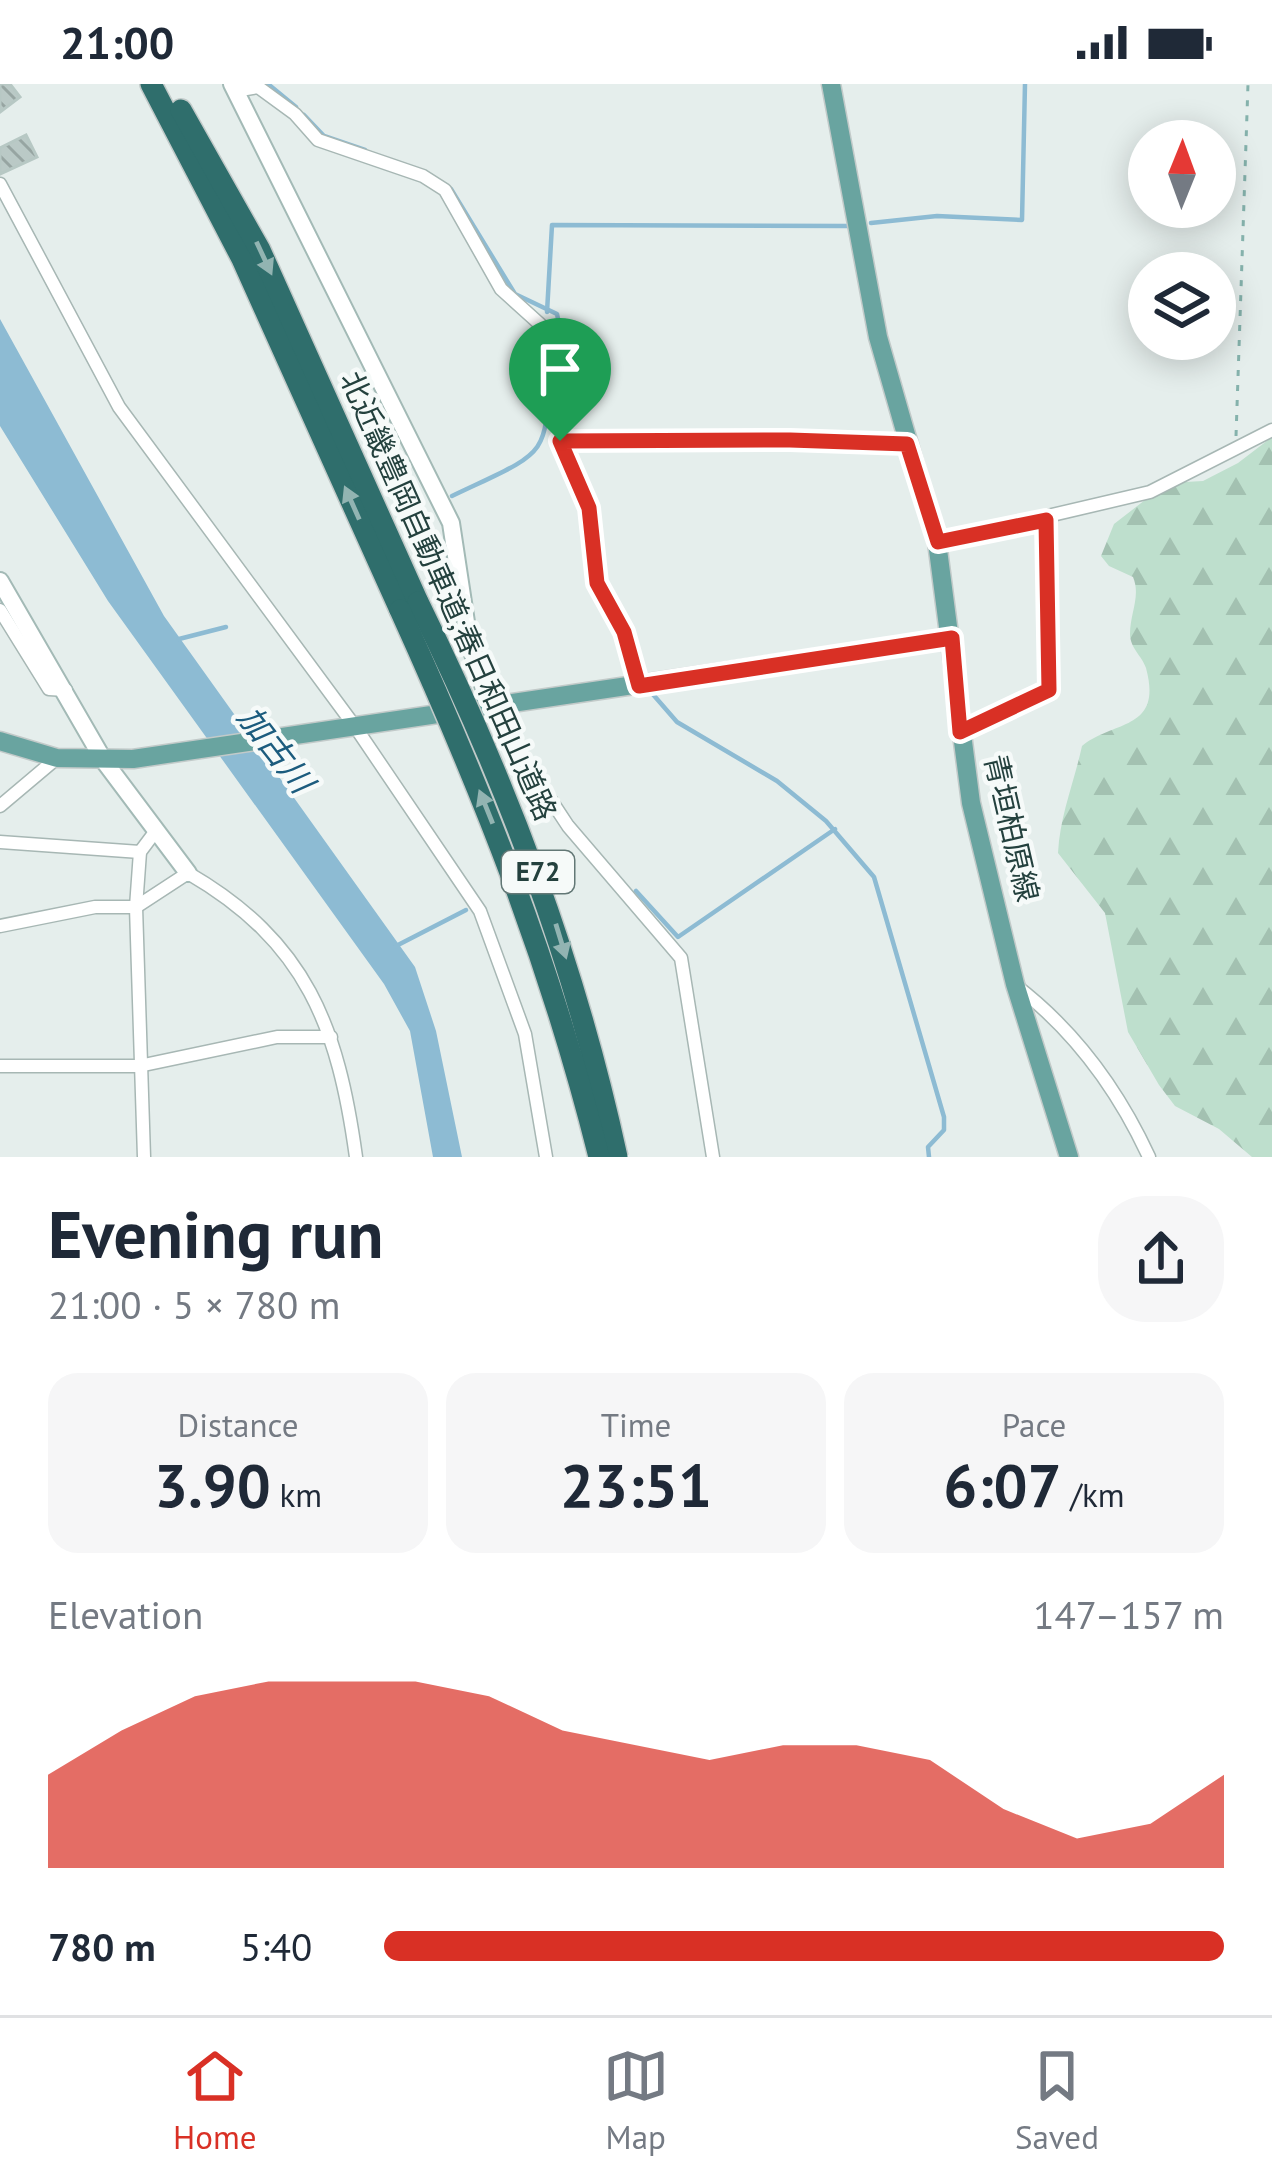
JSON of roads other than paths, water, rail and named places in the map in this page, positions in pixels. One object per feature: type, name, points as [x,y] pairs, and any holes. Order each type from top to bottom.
[{"type":"highway","name":"北近畿豊岡自動車道;春日和田山道路","points":[[151,84],[242,259],[409,606],[482,732],[543,886],[593,1047],[617,1157]]},
{"type":"highway","name":"北近畿豊岡自動車道;春日和田山道路","points":[[164,84],[260,250],[409,606],[564,1016],[599,1157]]},
{"type":"main road","name":"青垣柏原線","points":[[831,84],[878,337],[938,542],[971,803],[1015,984],[1069,1157]]},
{"type":"main road","points":[[0,741],[57,758],[133,759],[952,638]]},
{"type":"street","points":[[639,686],[624,632],[597,583],[589,508],[560,441],[559,353],[553,336],[501,289],[445,190],[423,176],[318,140],[296,114],[257,87],[233,87],[451,524],[469,641],[491,709],[568,826],[681,958],[713,1157]]},
{"type":"street","points":[[0,184],[119,407],[480,911],[521,1018],[546,1157]]},
{"type":"street","points":[[938,542],[1150,492],[1272,430]]},
{"type":"street","points":[[560,441],[907,444]]},
{"type":"street","points":[[960,732],[1049,690],[1046,520]]},
{"type":"street","points":[[0,581],[104,760],[154,832],[188,873],[231,898],[312,992],[331,1037],[356,1157]]},
{"type":"street","points":[[0,610],[50,689],[67,690]]},
{"type":"street","points":[[0,806],[57,758]]},
{"type":"street","points":[[144,1157],[136,907],[140,852],[154,832]]},
{"type":"street","points":[[0,842],[140,852]]},
{"type":"street","points":[[0,926],[95,907],[136,907],[188,873]]},
{"type":"street","points":[[1015,984],[1063,1027],[1097,1068],[1149,1157]]},
{"type":"street","points":[[0,1066],[139,1066],[277,1037],[331,1037]]},
{"type":"water","points":[[0,319],[164,616],[415,967],[436,1031],[462,1157],[433,1157],[410,1031],[384,984],[108,601],[0,426]]},
{"type":"waterway","points":[[268,84],[296,107]]},
{"type":"waterway","points":[[871,223],[937,216],[1022,220],[1025,84]]},
{"type":"waterway","points":[[304,115],[324,136],[365,150]]},
{"type":"waterway","points":[[451,189],[515,294],[557,314],[565,353]]},
{"type":"waterway","points":[[547,312],[552,225],[848,226]]},
{"type":"waterway","points":[[452,496],[510,468],[538,446],[547,412],[550,349]]},
{"type":"waterway","points":[[578,473],[593,501],[596,523]]},
{"type":"waterway","points":[[601,576],[632,631],[645,675]]},
{"type":"waterway","points":[[179,639],[226,627]]},
{"type":"waterway","points":[[650,691],[677,722],[777,781],[826,821],[874,877],[944,1117],[944,1130],[928,1147],[929,1157]]},
{"type":"waterway","points":[[636,891],[678,937],[835,829]]},
{"type":"waterway","points":[[396,946],[466,910]]},
{"type":"water label","name":"加古川","points":[[276,749]]}]
